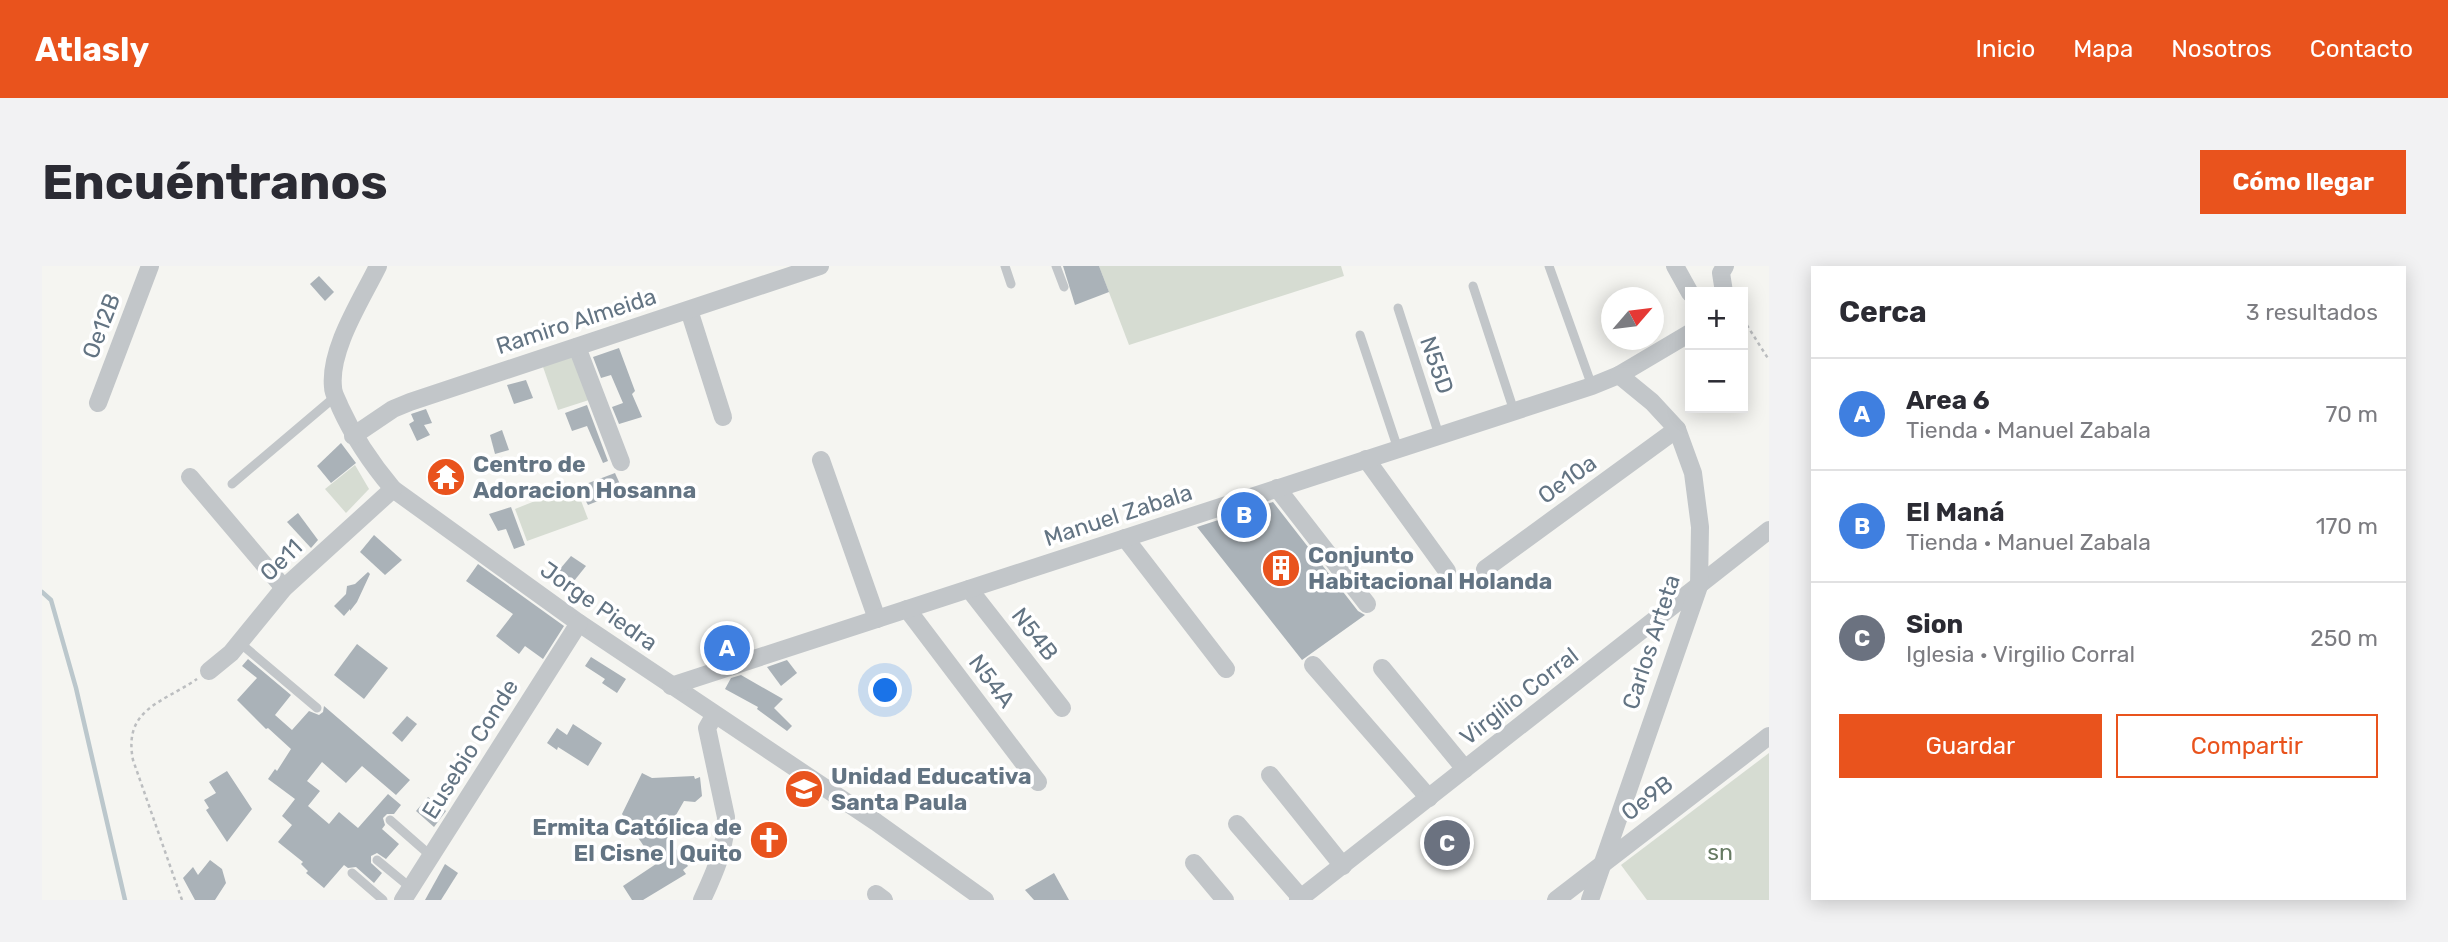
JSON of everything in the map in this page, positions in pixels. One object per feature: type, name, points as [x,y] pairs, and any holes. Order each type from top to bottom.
[{"type":"street","name":"Oe12B","points":[[98,403],[150,266]]},
{"type":"street","name":"Jorge Piedra","points":[[378,266],[335,359],[333,389],[354,436],[371,463],[393,489],[579,623],[714,716],[876,822],[985,900]]},
{"type":"street","name":"Ramiro Almeida","points":[[354,436],[410,402],[820,266]]},
{"type":"street","points":[[1675,266],[1687,287]]},
{"type":"street","points":[[1723,287],[1721,273],[1725,266]]},
{"type":"street","points":[[689,310],[723,417]]},
{"type":"street","name":"Manuel Zabala","points":[[671,686],[1592,386],[1619,375],[1685,336]]},
{"type":"street","points":[[577,347],[621,462]]},
{"type":"street","name":"Carlos Arteta","points":[[1590,900],[1699,586],[1700,527],[1693,473],[1677,429],[1652,402],[1619,375]]},
{"type":"street","name":"Oe10a","points":[[1485,569],[1677,429]]},
{"type":"street","points":[[1366,459],[1447,571]]},
{"type":"street","points":[[821,460],[877,619]]},
{"type":"street","points":[[190,477],[284,588]]},
{"type":"street","points":[[1277,488],[1367,604]]},
{"type":"street","name":"Oe11","points":[[209,671],[232,653],[284,588],[393,489]]},
{"type":"street","name":"Virgilio Corral","points":[[1300,899],[1769,530]]},
{"type":"street","points":[[1125,538],[1226,669]]},
{"type":"street","name":"N54B","points":[[970,589],[1062,708]]},
{"type":"street","name":"N54A","points":[[907,609],[1038,782]]},
{"type":"street","name":"Eusebio Conde","points":[[407,894],[579,623]]},
{"type":"street","points":[[1313,665],[1429,798]]},
{"type":"street","points":[[1382,668],[1465,769]]},
{"type":"street","points":[[702,900],[719,861],[726,831],[726,817],[707,728],[714,716]]},
{"type":"street","name":"Oe9B","points":[[1556,900],[1769,736]]},
{"type":"street","points":[[1270,775],[1343,866]]},
{"type":"street","points":[[1237,824],[1300,899]]},
{"type":"street","points":[[1194,863],[1224,900]]},
{"type":"lane","points":[[1004,266],[1011,284]]},
{"type":"lane","points":[[1056,266],[1064,287]]},
{"type":"lane","points":[[1549,266],[1592,386]]},
{"type":"lane","points":[[1473,286],[1514,411]]},
{"type":"lane","name":"N55D","points":[[1398,307],[1439,435]]},
{"type":"lane","points":[[1360,335],[1398,449]]},
{"type":"lane","points":[[232,484],[336,397]]},
{"type":"lane","points":[[240,643],[317,708]]},
{"type":"lane","points":[[390,820],[431,856]]},
{"type":"lane","points":[[377,860],[407,894]]},
{"type":"lane","points":[[352,873],[383,900]]},
{"type":"path","points":[[1748,327],[1769,360]]},
{"type":"path","points":[[181,900],[129,742],[134,725],[150,707],[209,671]]},
{"type":"green space","points":[[1099,266],[1341,266],[1344,276],[1129,345]]},
{"type":"green space","points":[[575,353],[589,400],[558,410],[542,364]]},
{"type":"green space","points":[[355,465],[369,489],[346,513],[325,489]]},
{"type":"green space","points":[[575,485],[588,519],[527,541],[515,509]]},
{"type":"green space","name":"sn","points":[[1769,753],[1769,900],[1647,900],[1621,865]]},
{"type":"building","points":[[1063,266],[1099,266],[1109,292],[1075,305]]},
{"type":"building","points":[[319,276],[334,292],[325,301],[310,284]]},
{"type":"building","points":[[619,348],[635,391],[632,394],[642,417],[619,424],[612,407],[623,403],[611,375],[601,378],[593,357]]},
{"type":"building","points":[[526,380],[533,398],[514,404],[507,385]]},
{"type":"building","points":[[587,405],[608,461],[603,463],[587,426],[572,431],[565,413]]},
{"type":"building","points":[[426,409],[432,423],[424,425],[430,435],[417,441],[409,424],[414,421],[411,414]]},
{"type":"building","points":[[502,430],[509,450],[495,454],[490,435]]},
{"type":"building","points":[[341,443],[356,463],[331,483],[317,466]]},
{"type":"building","points":[[615,473],[623,491],[588,505],[578,487]]},
{"type":"building","name":"Conjunto Habitacional Holanda","points":[[1273,502],[1358,611],[1365,615],[1302,660],[1197,527]]},
{"type":"building","points":[[511,507],[525,545],[514,549],[506,529],[498,531],[489,514]]},
{"type":"building","points":[[298,513],[318,540],[311,548],[287,522]]},
{"type":"building","points":[[374,535],[402,560],[385,575],[360,552]]},
{"type":"building","points":[[571,556],[586,566],[570,586],[554,576]]},
{"type":"building","points":[[478,564],[564,626],[543,659],[525,646],[519,654],[496,636],[513,614],[466,581]]},
{"type":"building","points":[[368,572],[370,574],[357,602],[344,616],[334,606],[346,594],[347,586],[355,584]]},
{"type":"building","points":[[357,644],[388,668],[364,699],[334,675]]},
{"type":"building","points":[[591,657],[626,679],[617,693],[602,683],[605,679],[585,666]]},
{"type":"building","points":[[248,659],[291,695],[275,715],[292,730],[309,711],[319,715],[324,706],[410,780],[396,795],[362,766],[346,783],[322,762],[307,781],[320,791],[308,806],[329,824],[339,812],[358,828],[388,794],[401,805],[394,814],[387,814],[383,818],[385,825],[382,829],[399,844],[386,859],[377,853],[371,856],[371,863],[382,873],[374,883],[356,867],[348,868],[344,865],[324,888],[306,873],[308,871],[301,864],[303,862],[278,842],[292,825],[282,816],[295,799],[268,779],[275,769],[277,771],[291,749],[237,700],[257,678],[242,666]]},
{"type":"building","points":[[787,660],[797,673],[781,686],[767,667]]},
{"type":"building","points":[[741,675],[783,699],[774,708],[792,726],[787,731],[757,709],[758,707],[725,689],[731,678]]},
{"type":"building","points":[[407,716],[417,724],[402,742],[392,733]]},
{"type":"building","points":[[573,724],[602,743],[588,766],[547,743],[557,728],[567,735]]},
{"type":"building","points":[[227,771],[252,809],[227,842],[206,810],[209,808],[204,800],[216,793],[209,782]]},
{"type":"building","points":[[642,773],[652,778],[700,777],[702,796],[695,802],[684,801],[672,822],[657,822],[688,866],[683,870],[686,874],[643,900],[632,900],[623,886],[656,864],[622,814]]},
{"type":"building","points":[[428,797],[446,811],[434,827],[416,811]]},
{"type":"building","points":[[210,860],[222,869],[226,883],[215,900],[195,900],[183,878],[193,867],[198,875]]},
{"type":"building","points":[[445,864],[458,873],[441,900],[425,900]]},
{"type":"building","points":[[1054,873],[1069,900],[1034,900],[1025,890]]},
{"type":"waterway","points":[[42,592],[51,600],[76,688],[125,900]]},
{"type":"place","name":"Centro de Adoracion Hosanna","points":[[446,477]]},
{"type":"place","name":"El Maná","points":[[1244,515]]},
{"type":"place","name":"Conjunto Habitacional Holanda","points":[[1281,568]]},
{"type":"place","name":"Area 6","points":[[727,648]]},
{"type":"place","name":"Unidad Educativa Santa Paula","points":[[804,789]]},
{"type":"place","name":"Ermita Católica de El Cisne | Quito","points":[[769,840]]},
{"type":"place","name":"Sion","points":[[1447,843]]}]
